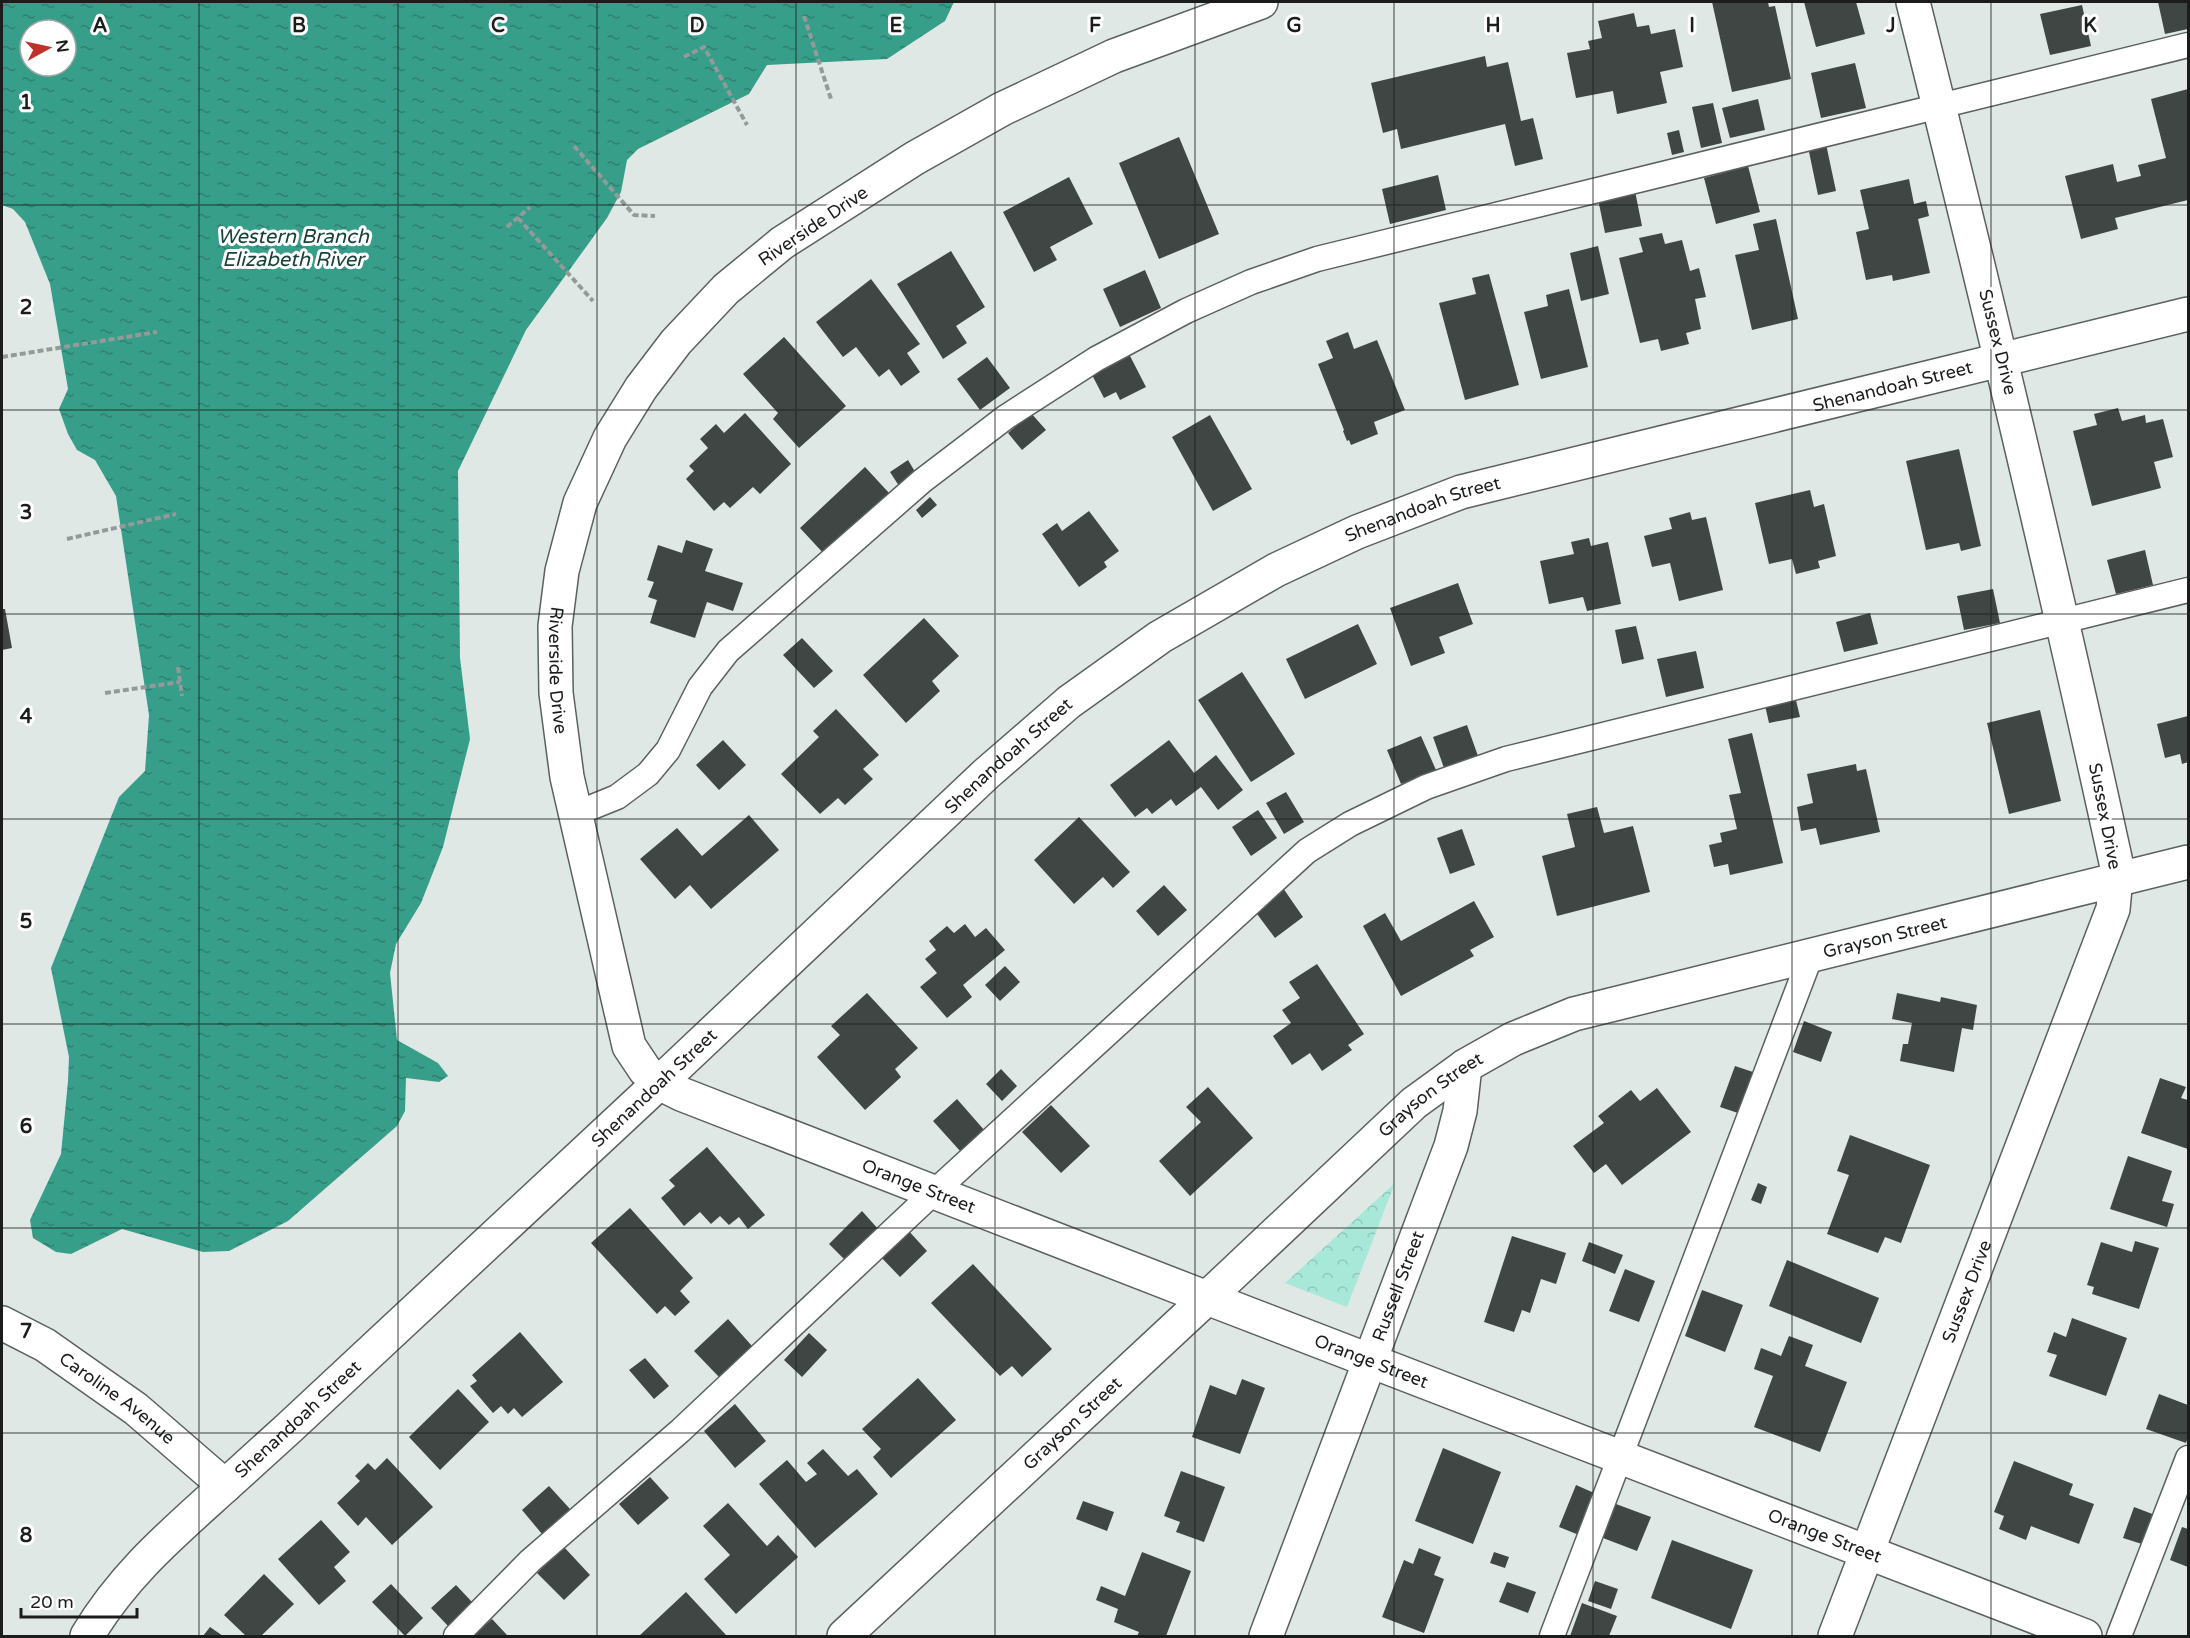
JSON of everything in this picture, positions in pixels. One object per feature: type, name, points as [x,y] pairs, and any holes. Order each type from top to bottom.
[{"type":"street","name":"Riverside Drive","points":[[659,1083],[645,1070],[629,1046],[567,777],[556,693],[555,626],[562,571],[580,503],[610,438],[641,388],[676,342],[726,290],[782,243],[915,158],[1002,109],[1114,56],[1261,2]]},
{"type":"street","name":"Sussex Drive","points":[[1834,1636],[2113,909],[2117,879],[2117,867],[2063,621],[2003,360],[1913,2]]},
{"type":"street","name":"Shenandoah Street","points":[[87,1636],[103,1609],[150,1553],[290,1427],[986,774],[1070,702],[1160,637],[1276,570],[1357,532],[1461,492],[2188,314]]},
{"type":"street","name":"Grayson Street","points":[[844,1636],[1414,1103],[1464,1066],[1513,1039],[1574,1014],[2188,862]]},
{"type":"street","name":"Russell Street","points":[[1266,1636],[1451,1146],[1460,1111],[1464,1066]]},
{"type":"street","name":"Orange Street","points":[[659,1083],[681,1094],[933,1193],[2085,1636]]},
{"type":"street","name":"Caroline Avenue","points":[[2,1323],[45,1345],[136,1409],[225,1486]]},
{"type":"lane","points":[[575,814],[617,797],[648,774],[668,750],[700,687],[728,651],[922,481],[1006,417],[1095,359],[1186,310],[1251,282],[1317,259],[2188,45]]},
{"type":"lane","points":[[456,1636],[530,1561],[680,1431],[933,1193],[1307,851],[1350,825],[1426,787],[1506,759],[2188,590]]},
{"type":"lane","points":[[1552,1636],[1811,955]]},
{"type":"lane","points":[[2119,1636],[2188,1458]]},
{"type":"path","points":[[804,16],[831,99]]},
{"type":"path","points":[[684,57],[704,47],[747,125]]},
{"type":"path","points":[[574,146],[634,215],[655,216]]},
{"type":"path","points":[[507,227],[531,207]]},
{"type":"path","points":[[518,218],[592,301]]},
{"type":"path","points":[[2,357],[157,332]]},
{"type":"path","points":[[67,539],[176,514]]},
{"type":"path","points":[[178,667],[182,696]]},
{"type":"path","points":[[105,693],[180,682]]},
{"type":"green space","points":[[1395,1183],[1347,1307],[1285,1283]]},
{"type":"water","name":"Western Branch Elizabeth River","points":[[2,2],[954,2],[945,21],[887,59],[767,65],[749,94],[638,149],[627,160],[621,192],[607,218],[526,330],[458,471],[460,658],[470,739],[443,847],[421,903],[396,944],[390,973],[397,1040],[438,1063],[448,1076],[439,1082],[406,1078],[405,1111],[397,1126],[288,1221],[229,1251],[203,1252],[122,1229],[71,1254],[56,1252],[33,1238],[30,1220],[61,1154],[68,1081],[69,1057],[51,968],[119,797],[145,771],[149,715],[116,496],[95,460],[77,450],[68,434],[59,409],[68,389],[50,284],[25,222],[13,209],[2,205]]},
{"type":"building","points":[[1712,2],[1768,2],[1769,7],[1775,6],[1791,79],[1732,92]]},
{"type":"building","points":[[1804,2],[1856,2],[1865,34],[1816,47]]},
{"type":"building","points":[[2158,2],[2188,2],[2188,29],[2165,34]]},
{"type":"building","points":[[2082,5],[2091,46],[2050,55],[2040,14]]},
{"type":"building","points":[[1634,13],[1637,27],[1649,25],[1651,34],[1675,29],[1683,67],[1660,72],[1667,103],[1617,114],[1613,91],[1576,98],[1567,53],[1590,49],[1588,41],[1602,38],[1598,21]]},
{"type":"building","points":[[1485,56],[1487,67],[1508,62],[1521,121],[1533,118],[1543,159],[1515,166],[1505,124],[1401,149],[1397,129],[1383,133],[1371,83]]},
{"type":"building","points":[[1855,63],[1866,108],[1821,118],[1811,73]]},
{"type":"building","points":[[2188,89],[2188,200],[2115,218],[2118,229],[2081,239],[2065,176],[2113,164],[2117,182],[2141,176],[2138,165],[2166,158],[2151,99]]},
{"type":"building","points":[[1758,99],[1765,130],[1730,138],[1722,108]]},
{"type":"building","points":[[1713,103],[1722,143],[1701,148],[1692,107]]},
{"type":"building","points":[[1679,130],[1684,152],[1672,155],[1667,133]]},
{"type":"building","points":[[1179,137],[1219,234],[1159,259],[1119,163]]},
{"type":"building","points":[[1826,144],[1836,191],[1818,195],[1808,147]]},
{"type":"building","points":[[1748,166],[1760,212],[1716,224],[1704,178]]},
{"type":"building","points":[[1438,175],[1446,210],[1390,224],[1382,189]]},
{"type":"building","points":[[1069,177],[1093,224],[1050,247],[1057,260],[1034,272],[1003,212]]},
{"type":"building","points":[[1909,179],[1914,204],[1926,201],[1929,216],[1918,219],[1930,273],[1893,281],[1892,275],[1866,280],[1856,232],[1869,229],[1860,190]]},
{"type":"building","points":[[1635,191],[1642,226],[1605,233],[1598,199]]},
{"type":"building","points":[[1776,219],[1798,319],[1752,330],[1735,255],[1759,250],[1753,224]]},
{"type":"building","points":[[1662,233],[1665,244],[1682,240],[1690,271],[1699,268],[1706,297],[1695,299],[1701,329],[1686,333],[1689,344],[1661,351],[1658,339],[1640,343],[1619,258],[1643,252],[1639,238]]},
{"type":"building","points":[[1598,246],[1609,294],[1581,301],[1570,253]]},
{"type":"building","points":[[951,251],[985,307],[956,326],[967,343],[943,359],[897,284]]},
{"type":"building","points":[[1145,270],[1161,308],[1120,327],[1103,289]]},
{"type":"building","points":[[1489,274],[1519,385],[1465,400],[1439,303],[1476,294],[1472,278]]},
{"type":"building","points":[[871,279],[920,344],[907,353],[920,372],[901,386],[889,369],[879,377],[856,347],[843,357],[816,322]]},
{"type":"building","points":[[1569,289],[1588,367],[1541,379],[1524,312],[1548,306],[1546,295]]},
{"type":"building","points":[[1348,332],[1354,349],[1377,340],[1405,410],[1374,422],[1378,434],[1351,445],[1349,440],[1347,441],[1318,364],[1333,358],[1326,341]]},
{"type":"building","points":[[784,337],[846,406],[799,448],[773,419],[778,413],[743,374]]},
{"type":"building","points":[[1129,354],[1146,387],[1120,400],[1116,392],[1104,398],[1091,373]]},
{"type":"building","points":[[987,357],[1010,388],[980,410],[957,379]]},
{"type":"building","points":[[2118,408],[2122,421],[2145,415],[2146,423],[2163,419],[2173,457],[2154,462],[2161,488],[2092,506],[2073,431],[2097,425],[2094,414]]},
{"type":"building","points":[[745,413],[791,464],[760,494],[753,487],[730,508],[724,502],[714,511],[686,479],[694,471],[689,466],[708,448],[700,439],[716,424],[724,433]]},
{"type":"building","points":[[1031,413],[1046,430],[1022,450],[1008,433]]},
{"type":"building","points":[[1210,415],[1252,489],[1213,511],[1172,437]]},
{"type":"building","points":[[1959,449],[1981,546],[1961,551],[1959,543],[1926,550],[1906,461]]},
{"type":"building","points":[[908,460],[917,475],[899,486],[890,472]]},
{"type":"building","points":[[865,467],[890,494],[825,555],[800,528]]},
{"type":"building","points":[[1810,490],[1814,507],[1824,504],[1836,556],[1818,561],[1820,568],[1796,574],[1792,559],[1769,564],[1755,503]]},
{"type":"building","points":[[930,497],[937,505],[922,518],[916,510]]},
{"type":"building","points":[[1089,511],[1119,551],[1104,562],[1107,567],[1079,587],[1042,534],[1057,523],[1062,531]]},
{"type":"building","points":[[1690,512],[1692,520],[1706,517],[1723,590],[1679,601],[1670,563],[1652,567],[1644,536],[1672,529],[1669,518]]},
{"type":"building","points":[[1589,538],[1591,546],[1608,542],[1621,604],[1587,611],[1583,597],[1549,604],[1540,561],[1574,554],[1571,542]]},
{"type":"building","points":[[686,540],[713,549],[705,571],[743,583],[733,611],[707,602],[695,638],[650,623],[657,600],[648,597],[654,582],[647,580],[658,545],[682,553]]},
{"type":"building","points":[[2145,550],[2153,585],[2116,594],[2107,560]]},
{"type":"building","points":[[1458,583],[1473,624],[1439,637],[1445,653],[1411,666],[1390,608]]},
{"type":"building","points":[[1993,589],[2000,623],[1964,630],[1957,596]]},
{"type":"building","points":[[2,609],[5,609],[12,648],[2,650]]},
{"type":"building","points":[[1870,613],[1878,644],[1844,652],[1836,622]]},
{"type":"building","points":[[924,618],[959,656],[932,681],[940,691],[906,723],[863,675]]},
{"type":"building","points":[[1358,624],[1377,664],[1305,699],[1286,659]]},
{"type":"building","points":[[1636,626],[1644,659],[1622,664],[1615,630]]},
{"type":"building","points":[[802,638],[833,671],[814,688],[783,655]]},
{"type":"building","points":[[1696,651],[1704,688],[1666,697],[1657,659]]},
{"type":"building","points":[[1242,672],[1295,754],[1251,782],[1198,700]]},
{"type":"building","points":[[1795,696],[1800,717],[1769,723],[1764,701]]},
{"type":"building","points":[[836,709],[879,755],[863,769],[873,779],[845,805],[838,798],[820,814],[781,774],[819,737],[813,731]]},
{"type":"building","points":[[2040,710],[2061,801],[2009,814],[1987,723]]},
{"type":"building","points":[[2188,716],[2188,762],[2182,764],[2180,754],[2165,758],[2157,724]]},
{"type":"building","points":[[1467,725],[1478,756],[1444,768],[1433,737]]},
{"type":"building","points":[[1752,733],[1783,863],[1730,875],[1728,864],[1714,867],[1709,845],[1722,842],[1720,833],[1737,829],[1729,795],[1741,793],[1728,739]]},
{"type":"building","points":[[1421,736],[1436,770],[1401,784],[1387,750]]},
{"type":"building","points":[[723,740],[746,765],[719,790],[696,765]]},
{"type":"building","points":[[1169,740],[1194,773],[1216,755],[1243,790],[1218,810],[1201,787],[1176,806],[1171,799],[1152,814],[1147,808],[1135,817],[1110,785]]},
{"type":"building","points":[[1856,764],[1857,771],[1866,769],[1880,832],[1820,845],[1816,828],[1801,831],[1797,807],[1813,803],[1807,774]]},
{"type":"building","points":[[1286,792],[1304,822],[1284,834],[1266,803]]},
{"type":"building","points":[[1597,807],[1604,833],[1633,826],[1650,892],[1557,916],[1542,856],[1575,847],[1567,814]]},
{"type":"building","points":[[1258,810],[1277,838],[1251,856],[1232,827]]},
{"type":"building","points":[[749,815],[779,850],[711,909],[690,885],[675,899],[640,859],[677,828],[702,856]]},
{"type":"building","points":[[1079,817],[1130,872],[1113,888],[1103,877],[1074,904],[1034,860]]},
{"type":"building","points":[[1462,829],[1475,865],[1450,874],[1437,838]]},
{"type":"building","points":[[1164,885],[1187,910],[1158,936],[1136,911]]},
{"type":"building","points":[[1283,888],[1303,917],[1275,938],[1254,910]]},
{"type":"building","points":[[1474,901],[1494,937],[1470,950],[1474,956],[1401,996],[1363,926],[1385,913],[1401,941]]},
{"type":"building","points":[[965,924],[975,937],[986,928],[1005,950],[963,985],[972,997],[947,1018],[920,987],[937,973],[925,959],[936,950],[929,941],[947,926],[954,933]]},
{"type":"building","points":[[1317,964],[1364,1034],[1348,1045],[1352,1050],[1322,1071],[1310,1053],[1292,1065],[1273,1036],[1291,1023],[1282,1010],[1300,998],[1289,982]]},
{"type":"building","points":[[1005,966],[1020,982],[1000,1001],[985,985]]},
{"type":"building","points":[[867,993],[918,1048],[895,1069],[901,1077],[865,1110],[817,1057],[840,1035],[831,1026]]},
{"type":"building","points":[[1897,993],[1940,1002],[1941,997],[1977,1005],[1973,1030],[1962,1028],[1954,1072],[1900,1061],[1903,1044],[1908,1044],[1912,1023],[1892,1019]]},
{"type":"building","points":[[1804,1021],[1832,1032],[1821,1062],[1793,1052]]},
{"type":"building","points":[[1735,1066],[1759,1074],[1744,1115],[1720,1107]]},
{"type":"building","points":[[1001,1069],[1017,1086],[1002,1101],[986,1084]]},
{"type":"building","points":[[2160,1078],[2186,1087],[2181,1098],[2188,1100],[2188,1149],[2141,1133]]},
{"type":"building","points":[[1208,1087],[1253,1138],[1190,1196],[1159,1161],[1201,1122],[1186,1107]]},
{"type":"building","points":[[1657,1088],[1691,1132],[1622,1185],[1606,1164],[1594,1173],[1573,1146],[1604,1123],[1598,1116],[1631,1090],[1640,1101]]},
{"type":"building","points":[[957,1099],[985,1131],[961,1152],[933,1121]]},
{"type":"building","points":[[1051,1105],[1090,1146],[1061,1173],[1022,1132]]},
{"type":"building","points":[[1850,1135],[1930,1165],[1901,1243],[1885,1237],[1878,1253],[1827,1234],[1849,1175],[1837,1171]]},
{"type":"building","points":[[707,1147],[765,1215],[748,1229],[739,1217],[729,1225],[720,1216],[711,1224],[700,1212],[684,1226],[661,1198],[675,1186],[669,1180]]},
{"type":"building","points":[[2128,1156],[2172,1171],[2162,1201],[2174,1204],[2167,1227],[2110,1209]]},
{"type":"building","points":[[1758,1183],[1767,1187],[1761,1204],[1751,1200]]},
{"type":"building","points":[[630,1208],[693,1278],[680,1291],[690,1302],[675,1316],[665,1306],[657,1314],[591,1243]]},
{"type":"building","points":[[862,1211],[879,1230],[847,1262],[829,1244]]},
{"type":"building","points":[[907,1229],[927,1251],[900,1277],[879,1255]]},
{"type":"building","points":[[1512,1236],[1566,1253],[1556,1284],[1541,1279],[1530,1313],[1522,1310],[1514,1332],[1484,1322]]},
{"type":"building","points":[[2135,1241],[2159,1248],[2139,1309],[2092,1294],[2094,1287],[2087,1285],[2101,1242],[2132,1252]]},
{"type":"building","points":[[1589,1242],[1623,1255],[1615,1274],[1582,1261]]},
{"type":"building","points":[[1787,1260],[1879,1298],[1861,1343],[1769,1306]]},
{"type":"building","points":[[973,1264],[1052,1349],[1022,1377],[1012,1366],[1000,1376],[931,1303]]},
{"type":"building","points":[[1625,1269],[1655,1281],[1639,1322],[1609,1311]]},
{"type":"building","points":[[1702,1290],[1743,1305],[1725,1352],[1685,1336]]},
{"type":"building","points":[[2072,1318],[2127,1338],[2106,1396],[2049,1376],[2057,1355],[2047,1352],[2054,1332],[2066,1337]]},
{"type":"building","points":[[728,1319],[752,1346],[719,1377],[694,1351]]},
{"type":"building","points":[[520,1332],[563,1382],[522,1417],[514,1408],[508,1414],[501,1406],[493,1413],[470,1386],[477,1381],[472,1375]]},
{"type":"building","points":[[809,1333],[827,1350],[802,1377],[784,1360]]},
{"type":"building","points":[[1789,1336],[1813,1345],[1805,1366],[1847,1382],[1820,1452],[1754,1427],[1773,1376],[1754,1369],[1761,1348],[1781,1356]]},
{"type":"building","points":[[645,1358],[669,1386],[654,1399],[629,1370]]},
{"type":"building","points":[[918,1378],[956,1420],[891,1478],[873,1457],[881,1449],[862,1429]]},
{"type":"building","points":[[1242,1379],[1265,1388],[1240,1454],[1192,1437],[1210,1385],[1236,1395]]},
{"type":"building","points":[[458,1389],[489,1422],[440,1470],[409,1437]]},
{"type":"building","points":[[2159,1394],[2188,1405],[2186,1443],[2146,1429]]},
{"type":"building","points":[[735,1404],[766,1441],[735,1468],[704,1431]]},
{"type":"building","points":[[1443,1448],[1501,1472],[1473,1544],[1415,1521]]},
{"type":"building","points":[[823,1449],[848,1476],[857,1469],[878,1494],[815,1548],[759,1484],[787,1460],[806,1482],[817,1474],[807,1463]]},
{"type":"building","points":[[387,1458],[433,1507],[392,1545],[366,1517],[358,1526],[337,1503],[360,1481],[355,1476],[368,1463],[375,1470]]},
{"type":"building","points":[[2014,1461],[2073,1484],[2069,1495],[2094,1504],[2079,1544],[2031,1526],[2026,1540],[1999,1529],[2004,1516],[1994,1512]]},
{"type":"building","points":[[1181,1471],[1225,1487],[1204,1542],[1176,1532],[1180,1522],[1164,1516]]},
{"type":"building","points":[[650,1477],[669,1498],[638,1525],[619,1504]]},
{"type":"building","points":[[1576,1485],[1601,1496],[1584,1537],[1559,1527]]},
{"type":"building","points":[[549,1486],[570,1509],[542,1534],[522,1510]]},
{"type":"building","points":[[1083,1501],[1114,1512],[1107,1531],[1076,1519]]},
{"type":"building","points":[[728,1503],[767,1546],[778,1535],[798,1557],[736,1614],[704,1579],[730,1555],[703,1526]]},
{"type":"building","points":[[1616,1504],[1651,1517],[1637,1551],[1603,1538]]},
{"type":"building","points":[[2134,1507],[2155,1515],[2145,1545],[2123,1538]]},
{"type":"building","points":[[321,1520],[350,1552],[334,1567],[346,1581],[319,1605],[278,1559]]},
{"type":"building","points":[[2182,1527],[2188,1529],[2188,1567],[2170,1560]]},
{"type":"building","points":[[1672,1540],[1753,1570],[1731,1629],[1651,1598]]},
{"type":"building","points":[[564,1547],[590,1575],[564,1600],[537,1573]]},
{"type":"building","points":[[1419,1548],[1441,1557],[1434,1575],[1444,1579],[1424,1633],[1382,1617],[1404,1560],[1413,1564]]},
{"type":"building","points":[[1142,1552],[1191,1571],[1166,1636],[1137,1636],[1139,1632],[1114,1622],[1118,1609],[1096,1600],[1101,1586],[1125,1596]]},
{"type":"building","points":[[1494,1552],[1509,1557],[1505,1568],[1490,1563]]},
{"type":"building","points":[[264,1574],[294,1604],[261,1636],[246,1636],[224,1615]]},
{"type":"building","points":[[1595,1581],[1618,1589],[1611,1609],[1588,1601]]},
{"type":"building","points":[[1507,1582],[1536,1592],[1528,1613],[1499,1602]]},
{"type":"building","points":[[391,1584],[423,1618],[405,1636],[372,1602]]},
{"type":"building","points":[[456,1585],[472,1602],[448,1626],[431,1608]]},
{"type":"building","points":[[686,1592],[726,1635],[639,1636]]},
{"type":"building","points":[[1582,1603],[1617,1616],[1609,1636],[1570,1636]]},
{"type":"building","points":[[492,1619],[506,1636],[473,1636]]},
{"type":"building","points":[[210,1627],[223,1636],[203,1636]]}]
